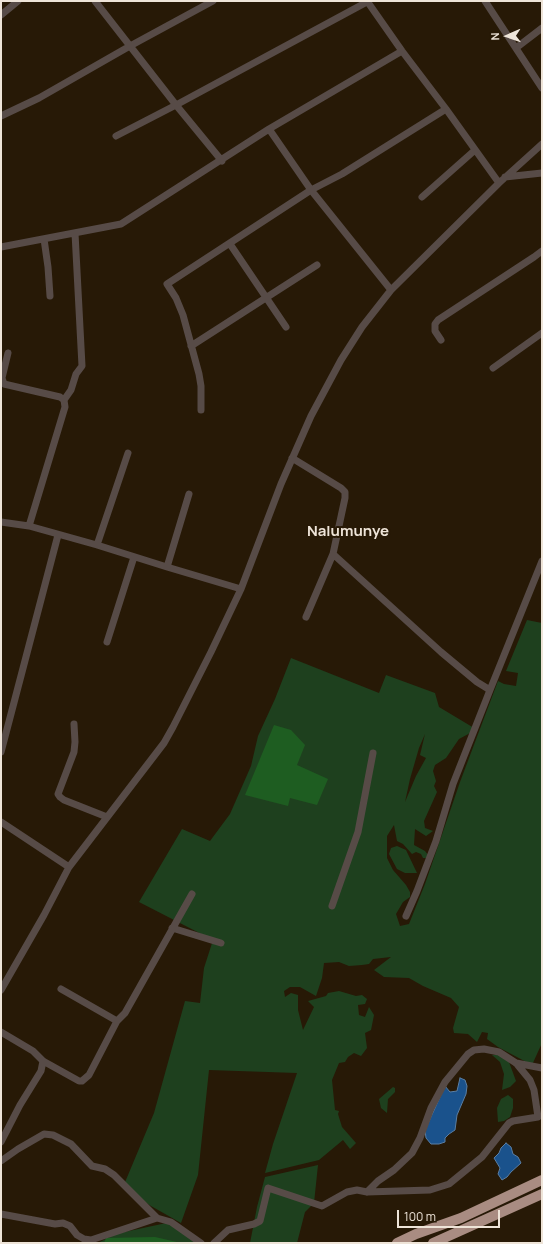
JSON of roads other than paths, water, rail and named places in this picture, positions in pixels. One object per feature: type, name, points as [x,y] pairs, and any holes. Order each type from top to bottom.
[{"type":"highway","points":[[397,1243],[416,1234],[462,1218],[542,1180]]},
{"type":"highway","points":[[433,1243],[542,1194]]},
{"type":"street","points":[[1,16],[18,1]]},
{"type":"street","points":[[95,1],[176,105],[222,161]]},
{"type":"street","points":[[1,116],[39,98],[213,1]]},
{"type":"street","points":[[116,136],[367,1],[499,183]]},
{"type":"street","points":[[485,1],[542,88]]},
{"type":"street","points":[[516,48],[542,28]]},
{"type":"street","points":[[1,248],[121,224],[222,161],[269,129],[402,51]]},
{"type":"street","points":[[201,410],[201,386],[183,315],[176,298],[167,284],[311,190],[342,174],[446,109]]},
{"type":"street","points":[[269,129],[311,190],[391,290]]},
{"type":"street","points":[[1,990],[44,915],[69,867],[167,737],[211,652],[241,588],[292,458],[311,416],[341,360],[362,327],[391,290],[499,183],[542,144]]},
{"type":"street","points":[[422,197],[475,150]]},
{"type":"street","points":[[505,178],[542,173]]},
{"type":"street","points":[[30,526],[65,407],[64,400],[71,390],[76,374],[82,366],[75,233]]},
{"type":"street","points":[[44,239],[50,296]]},
{"type":"street","points":[[230,244],[286,327]]},
{"type":"street","points":[[441,340],[435,331],[435,324],[438,320],[542,251]]},
{"type":"street","points":[[191,346],[317,265]]},
{"type":"street","points":[[494,368],[542,333]]},
{"type":"street","points":[[8,353],[2,378],[4,384],[60,397],[64,400]]},
{"type":"street","points":[[97,545],[128,453]]},
{"type":"street","points":[[292,458],[341,488],[345,492],[333,554],[306,617]]},
{"type":"street","points":[[167,567],[189,494]]},
{"type":"street","points":[[1,522],[30,526],[241,588]]},
{"type":"street","points":[[1,752],[58,535]]},
{"type":"street","points":[[333,554],[441,652],[490,690]]},
{"type":"street","points":[[107,642],[134,557]]},
{"type":"street","points":[[406,916],[436,841],[453,784],[542,561]]},
{"type":"street","points":[[74,724],[74,752],[58,794],[64,800],[107,817]]},
{"type":"street","points":[[332,906],[358,832],[373,753]]},
{"type":"street","points":[[1,822],[69,867]]},
{"type":"street","points":[[1,1032],[33,1051],[43,1061],[79,1081],[82,1081],[89,1075],[117,1021],[125,1013],[192,894]]},
{"type":"street","points":[[172,928],[221,943]]},
{"type":"street","points":[[61,989],[117,1021]]},
{"type":"street","points":[[214,1243],[228,1230],[254,1224],[260,1221],[268,1188],[322,1206],[346,1192],[357,1190],[367,1192],[430,1190],[449,1184],[482,1157],[509,1123],[513,1121],[540,1117],[533,1086],[530,1080],[516,1063],[499,1052],[484,1049],[474,1050],[468,1054],[445,1082],[436,1098],[420,1138],[412,1153],[367,1192]]},
{"type":"street","points":[[1,1142],[20,1105],[41,1071],[43,1061]]},
{"type":"street","points":[[516,1063],[542,1068]]},
{"type":"street","points":[[1,1160],[44,1134],[53,1135],[77,1149],[92,1166],[105,1169],[114,1175],[157,1218],[171,1222],[201,1243]]},
{"type":"street","points":[[1,1214],[56,1224],[63,1223],[70,1226],[77,1235],[84,1239],[91,1240],[157,1218]]},
{"type":"water","points":[[460,1078],[465,1080],[467,1086],[466,1094],[457,1115],[455,1130],[445,1138],[445,1142],[431,1144],[426,1138],[425,1130],[445,1086],[450,1092],[457,1091]]},
{"type":"water","points":[[506,1143],[511,1147],[513,1154],[518,1157],[521,1163],[502,1180],[498,1174],[500,1168],[494,1158]]},
{"type":"district","name":"Nalumunye","points":[[348,532]]}]
